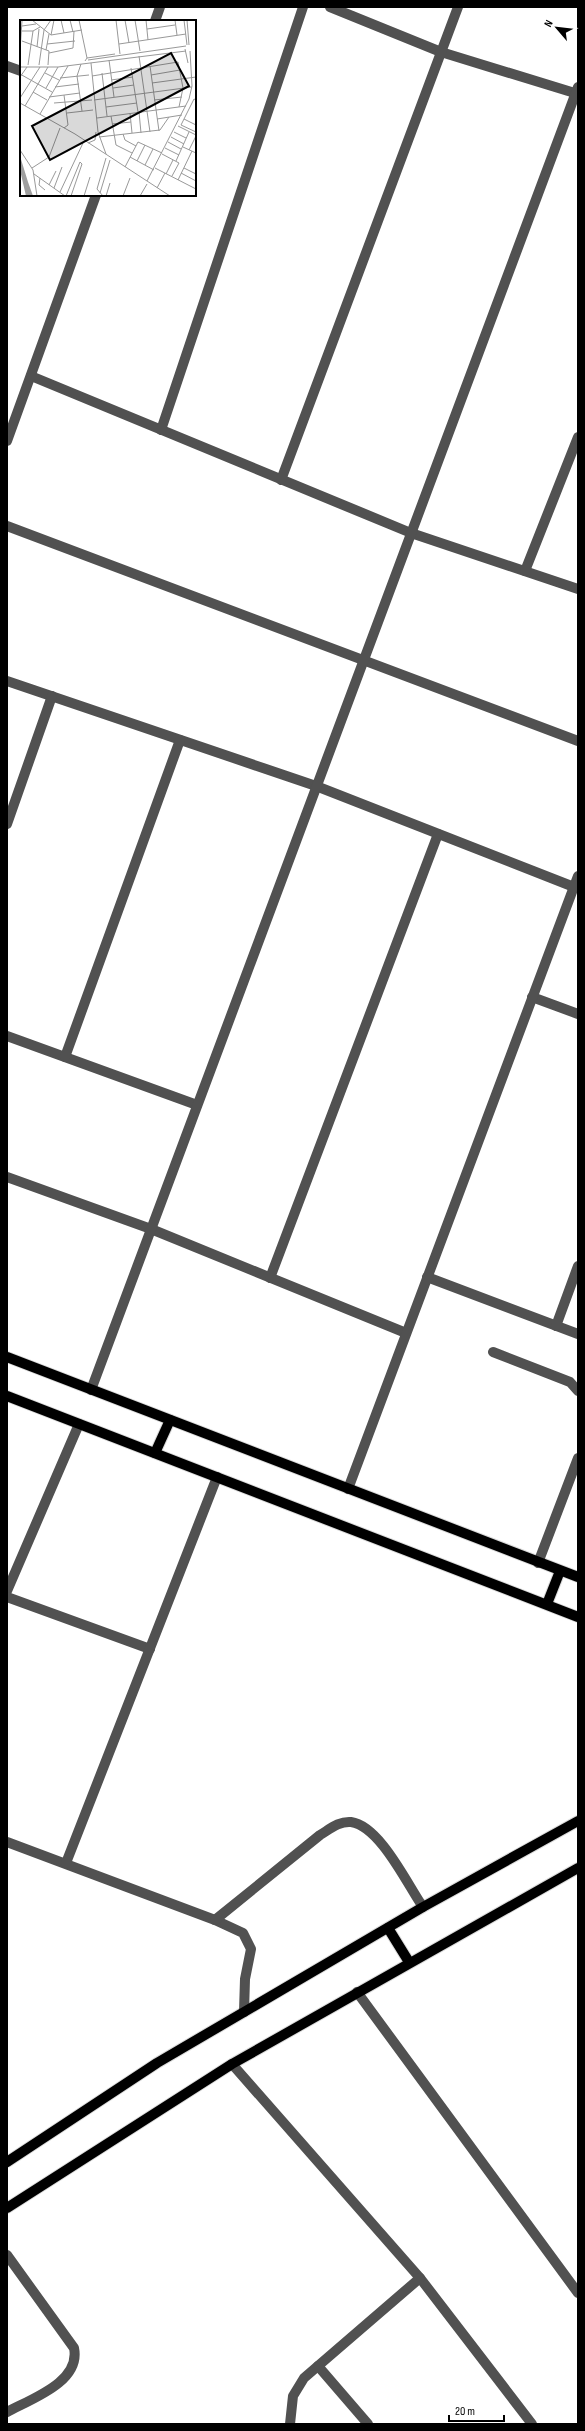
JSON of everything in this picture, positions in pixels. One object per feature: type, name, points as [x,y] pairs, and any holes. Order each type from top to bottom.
[{"type":"main road","points":[[7,1357],[538,1563],[578,1577]]},
{"type":"main road","points":[[7,1396],[578,1617]]},
{"type":"main road","points":[[155,1453],[170,1420]]},
{"type":"main road","points":[[547,1604],[560,1571]]},
{"type":"main road","points":[[7,2162],[157,2063],[423,1907],[578,1821]]},
{"type":"main road","points":[[7,2208],[232,2064],[409,1962],[578,1868]]},
{"type":"main road","points":[[388,1928],[409,1962]]},
{"type":"street","points":[[155,20],[160,7]]},
{"type":"street","points":[[161,430],[303,7]]},
{"type":"street","points":[[91,1390],[577,91],[441,52],[330,7]]},
{"type":"street","points":[[281,480],[458,7]]},
{"type":"street","points":[[7,66],[20,72]]},
{"type":"street","points":[[7,441],[96,196]]},
{"type":"street","points":[[31,376],[411,533],[578,589]]},
{"type":"street","points":[[526,571],[578,437]]},
{"type":"street","points":[[7,526],[364,659],[578,741]]},
{"type":"street","points":[[7,681],[316,786],[574,887]]},
{"type":"street","points":[[7,824],[52,696]]},
{"type":"street","points":[[66,1057],[180,740]]},
{"type":"street","points":[[270,1278],[438,834]]},
{"type":"street","points":[[348,1489],[578,876]]},
{"type":"street","points":[[532,997],[578,1014]]},
{"type":"street","points":[[7,1036],[197,1105]]},
{"type":"street","points":[[7,1177],[151,1229],[406,1333]]},
{"type":"street","points":[[556,1326],[578,1266]]},
{"type":"street","points":[[427,1277],[578,1334]]},
{"type":"street","points":[[493,1352],[570,1382],[578,1391]]},
{"type":"street","points":[[7,1591],[79,1424]]},
{"type":"street","points":[[538,1563],[578,1458]]},
{"type":"street","points":[[66,1864],[217,1476]]},
{"type":"street","points":[[7,1597],[150,1649]]},
{"type":"street","points":[[215,1920],[320,1835],[338,1824],[350,1822],[366,1827],[377,1837],[423,1907]]},
{"type":"street","points":[[7,1842],[215,1920],[243,1933],[250,1943],[251,1954],[245,1979],[244,2012]]},
{"type":"street","points":[[357,1992],[578,2293]]},
{"type":"street","points":[[232,2064],[420,2278],[532,2424]]},
{"type":"street","points":[[7,2254],[74,2348],[76,2358],[71,2370],[57,2384],[7,2412]]},
{"type":"street","points":[[290,2424],[293,2396],[304,2378],[420,2278]]},
{"type":"street","points":[[318,2366],[368,2424]]}]
